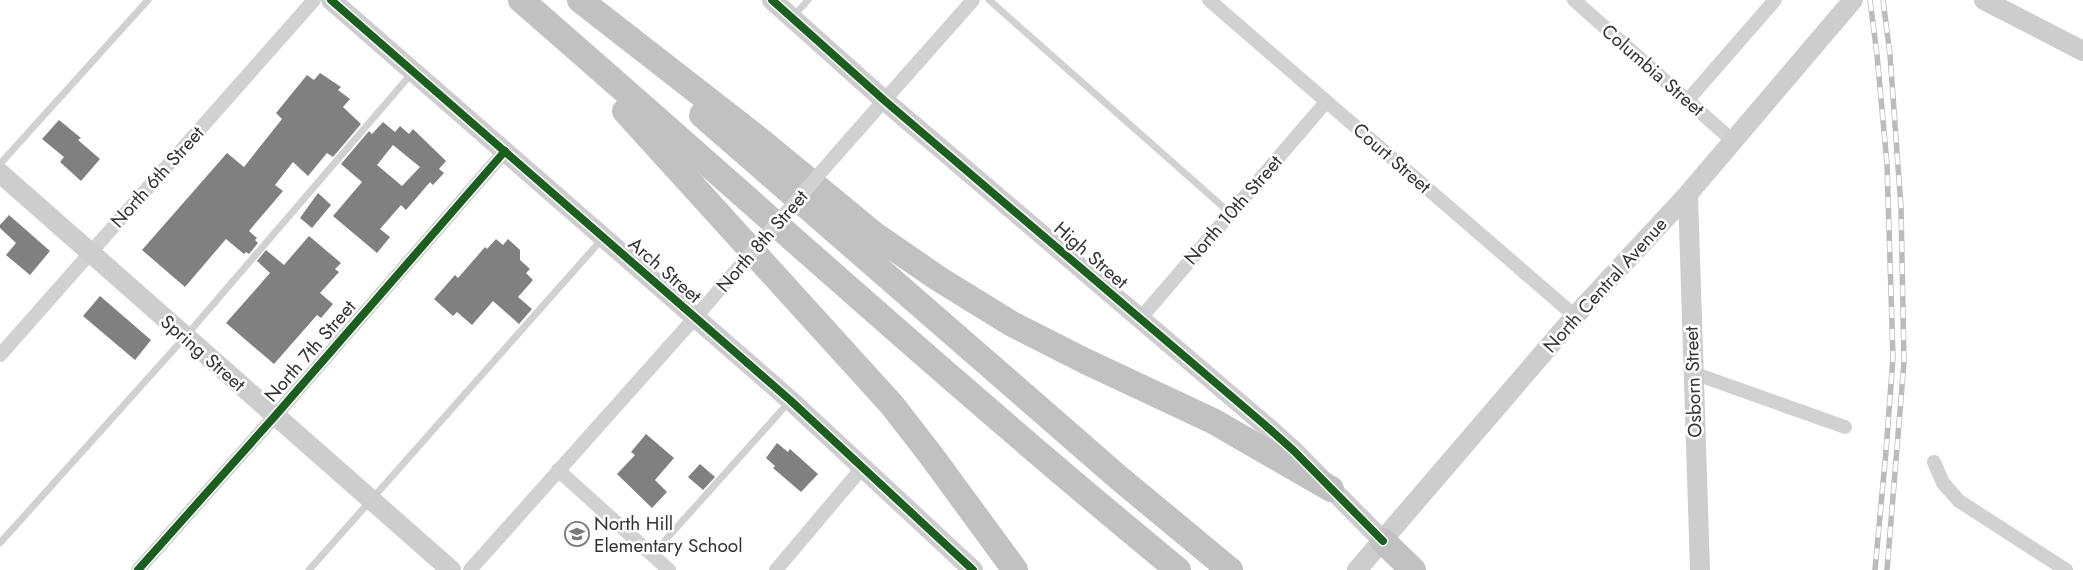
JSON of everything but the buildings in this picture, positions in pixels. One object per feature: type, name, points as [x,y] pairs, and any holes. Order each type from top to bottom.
[{"type":"highway","points":[[574,0],[773,178],[1119,478],[1230,570]]},
{"type":"highway","points":[[580,0],[761,141],[874,235],[939,279],[1012,324],[1213,421],[1331,489]]},
{"type":"highway","points":[[529,7],[892,405],[1015,570]]},
{"type":"highway","points":[[529,7],[965,391],[1178,570]]},
{"type":"highway","points":[[1383,541],[1413,570]]},
{"type":"main road","name":"Arch Street","points":[[331,0],[414,70],[505,152],[790,400],[973,570]]},
{"type":"main road","name":"High Street","points":[[772,0],[885,101],[1265,425],[1383,541]]},
{"type":"main road","name":"North Central Avenue","points":[[1357,570],[1575,316],[1688,194],[1853,0]]},
{"type":"main road","points":[[1984,0],[2083,51]]},
{"type":"main road","name":"Spring Street","points":[[0,173],[452,570]]},
{"type":"main road","name":"Osborn Street","points":[[1688,194],[1700,570]]},
{"type":"street","name":"North 6th Street","points":[[0,355],[314,0]]},
{"type":"street","name":"North 8th Street","points":[[470,570],[695,318],[973,0]]},
{"type":"street","name":"Court Street","points":[[1209,0],[1575,316]]},
{"type":"street","name":"Columbia Street","points":[[1574,0],[1733,141]]},
{"type":"street","points":[[1687,100],[1774,0]]},
{"type":"street","name":"North 10th Street","points":[[1140,319],[1326,102]]},
{"type":"street","name":"North 7th Street","points":[[138,570],[505,152]]},
{"type":"street","points":[[1693,373],[1845,427]]},
{"type":"street","points":[[1934,462],[1943,483],[1959,501],[2066,570]]},
{"type":"street","points":[[776,570],[862,468]]},
{"type":"street","points":[[558,470],[669,570]]},
{"type":"lane","points":[[0,164],[148,0]]},
{"type":"lane","points":[[792,18],[808,0]]},
{"type":"lane","points":[[989,0],[1230,213]]},
{"type":"lane","points":[[0,543],[185,337],[414,70]]},
{"type":"lane","points":[[309,570],[604,238]]},
{"type":"lane","points":[[652,555],[790,400]]},
{"type":"railway","points":[[1870,0],[1887,164],[1893,357],[1875,570]]},
{"type":"railway","points":[[1883,0],[1890,55],[1901,208],[1904,362],[1887,570]]},
{"type":"cycle path","points":[[331,0],[790,400],[973,570]]},
{"type":"cycle path","points":[[772,0],[885,101],[1265,425],[1294,451],[1383,541]]},
{"type":"cycle path","points":[[138,570],[275,416],[505,151]]},
{"type":"place","name":"North Hill Elementary School","points":[[577,534]]}]
